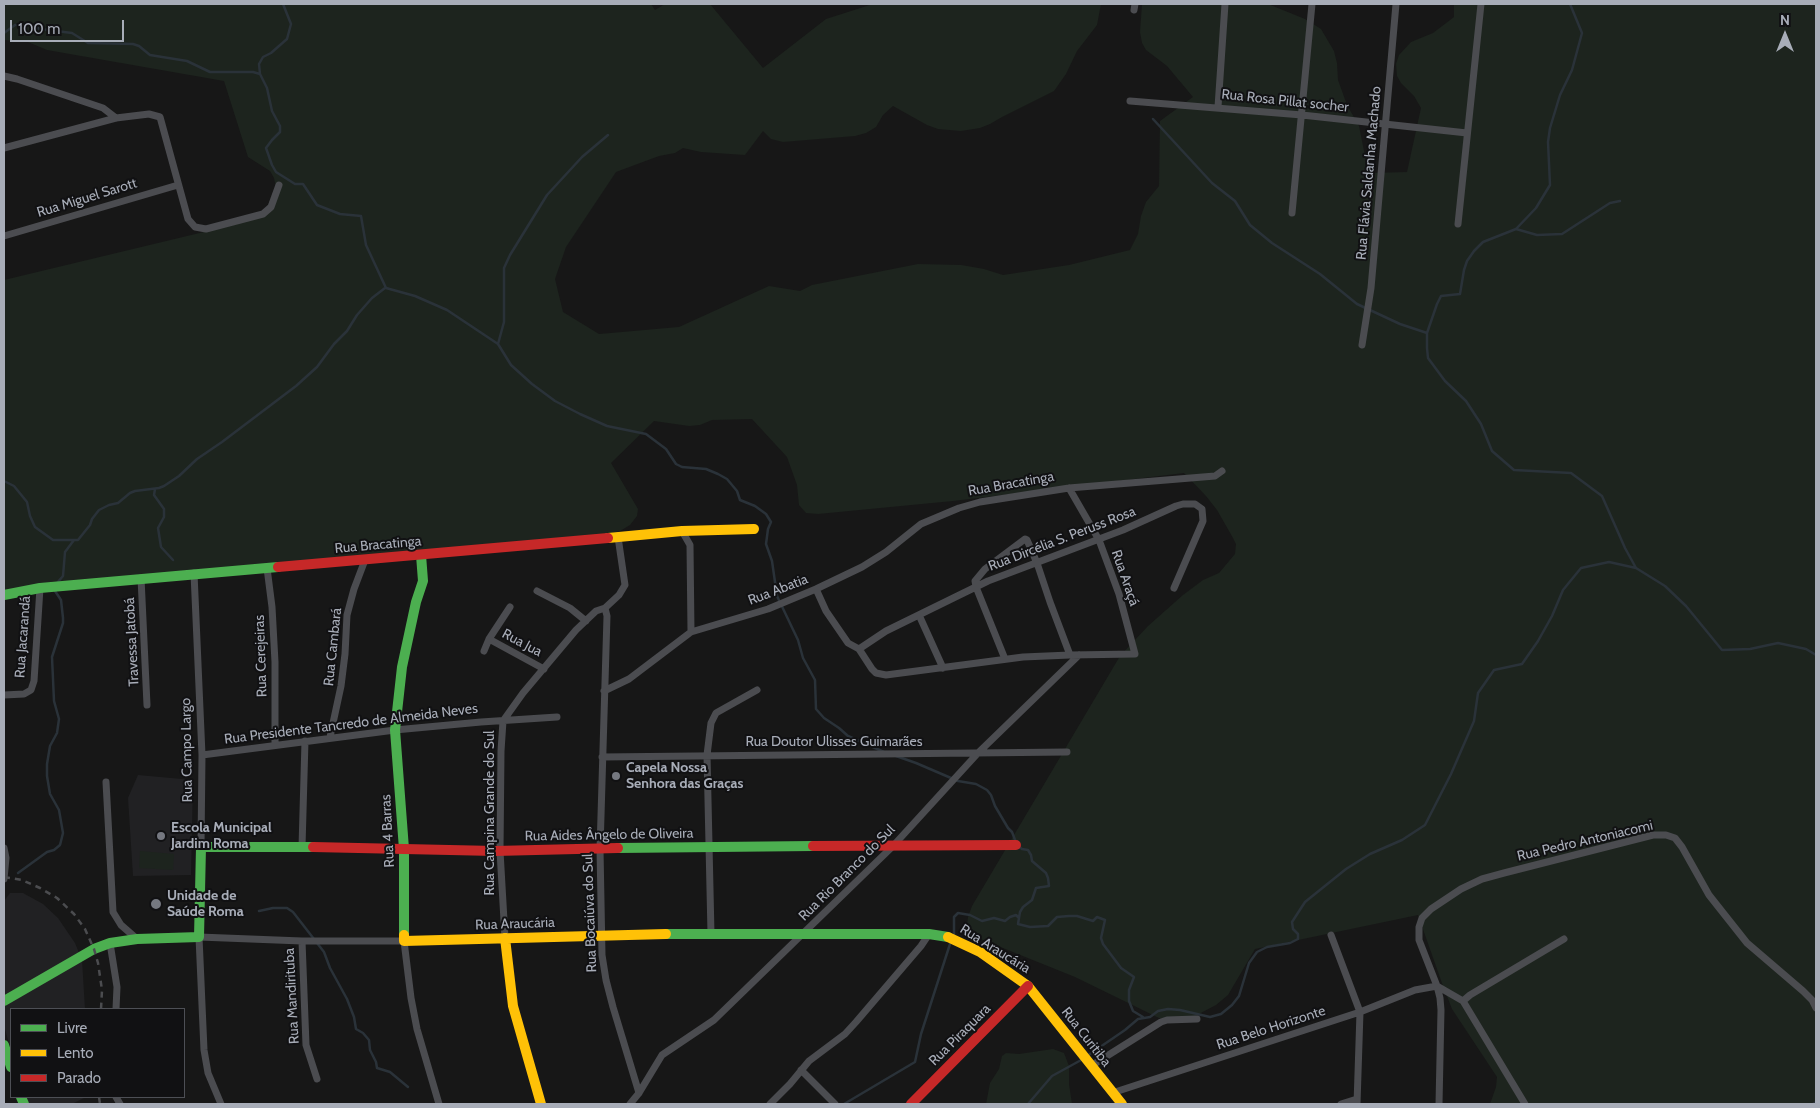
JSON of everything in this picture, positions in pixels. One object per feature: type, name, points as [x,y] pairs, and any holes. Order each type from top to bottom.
[{"type":"street","points":[[1218,107],[1226,4]]},
{"type":"street","points":[[1292,213],[1312,4]]},
{"type":"street","name":"Rua Flávia Saldanha Machado","points":[[1362,344],[1371,288],[1396,4]]},
{"type":"street","points":[[1458,224],[1481,4]]},
{"type":"street","points":[[4,76],[103,108],[116,118]]},
{"type":"street","name":"Rua Rosa Pillat socher","points":[[1130,101],[1175,106],[1218,107],[1467,133]]},
{"type":"street","points":[[4,148],[116,118],[149,114],[160,117],[188,219],[195,227],[206,228],[263,214],[271,207],[279,185]]},
{"type":"street","name":"Rua Miguel Sarott","points":[[4,236],[178,185]]},
{"type":"street","points":[[1069,488],[1215,476],[1222,471]]},
{"type":"street","name":"Rua Bracatinga","points":[[959,508],[980,502],[1069,488]]},
{"type":"street","name":"Rua Araçá","points":[[1069,488],[1098,540],[1119,594],[1135,654],[1079,654]]},
{"type":"street","name":"Rua Dircélia S. Peruss Rosa","points":[[859,649],[886,631],[976,587],[1123,530],[1176,506],[1195,504],[1202,509],[1203,521],[1174,588]]},
{"type":"street","name":"Rua Abatia","points":[[604,691],[629,679],[691,632],[768,610],[816,589],[862,567],[886,552],[921,524],[959,508]]},
{"type":"street","name":"Rua Bracatinga","points":[[4,595],[40,588],[194,573],[365,560],[682,531],[754,530]]},
{"type":"street","points":[[682,531],[690,545],[691,632]]},
{"type":"street","name":"Rua Campina Grande do Sul","points":[[541,1104],[513,1006],[509,980],[500,851],[501,752],[504,721],[523,693],[576,630],[596,611],[605,608],[620,595],[625,585],[618,537]]},
{"type":"street","points":[[1005,659],[976,587],[976,581],[985,569],[1022,540],[1027,540],[1037,562],[1070,654]]},
{"type":"street","name":"Rua 4 Barras","points":[[421,555],[423,581],[416,602],[402,667],[395,730],[404,849],[404,941],[417,1029],[440,1104]]},
{"type":"street","name":"Rua Cambará","points":[[330,737],[346,654],[347,615],[365,560]]},
{"type":"street","name":"Rua Cerejeiras","points":[[267,568],[272,607],[275,662],[275,744]]},
{"type":"street","name":"Rua Campo Largo","points":[[194,573],[202,755],[202,847],[199,937],[204,1050],[208,1073],[222,1104]]},
{"type":"street","name":"Travessa Jatobá","points":[[141,578],[147,705]]},
{"type":"street","name":"Rua Jacarandá","points":[[4,695],[24,694],[31,690],[34,681],[40,588]]},
{"type":"street","points":[[816,589],[826,611],[848,642],[859,649],[876,673],[886,675],[1005,659],[1079,654]]},
{"type":"street","points":[[537,591],[570,608],[586,621]]},
{"type":"street","points":[[484,651],[489,639],[510,607]]},
{"type":"street","name":"Rua Bocaiúva do Sul","points":[[605,608],[607,616],[600,849],[602,956],[606,980],[639,1093]]},
{"type":"street","points":[[919,615],[942,668]]},
{"type":"street","name":"Rua Jua","points":[[489,639],[544,669]]},
{"type":"street","name":"Rua Rio Branco do Sul","points":[[630,1104],[639,1093],[662,1055],[714,1020],[893,846],[978,753],[1079,654]]},
{"type":"street","points":[[711,934],[707,755],[711,723],[716,714],[757,690]]},
{"type":"street","name":"Rua Presidente Tancredo de Almeida Neves","points":[[202,755],[275,744],[395,730],[557,717]]},
{"type":"street","points":[[302,847],[305,741]]},
{"type":"street","name":"Rua Doutor Ulisses Guimarães","points":[[602,757],[1067,752]]},
{"type":"street","points":[[106,782],[113,912],[121,925],[137,939]]},
{"type":"street","name":"Rua Pedro Antoniacomi","points":[[1437,986],[1419,940],[1418,927],[1422,918],[1431,909],[1460,888],[1504,873],[1653,835],[1666,835],[1675,838],[1682,847],[1709,895],[1747,943],[1803,990],[1816,1008]]},
{"type":"street","name":"Rua Aides Ângelo de Oliveira","points":[[202,847],[500,851],[709,846],[1016,845]]},
{"type":"street","points":[[4,848],[6,858],[4,879]]},
{"type":"street","name":"Rua Araucária","points":[[4,1001],[94,948],[110,943],[137,939],[199,937],[302,941],[404,941],[603,934],[929,934],[946,936],[980,952],[1028,986]]},
{"type":"street","points":[[770,1104],[810,1061],[845,1034],[921,946],[929,934]]},
{"type":"street","points":[[1330,935],[1360,1012],[1357,1101],[1341,1104]]},
{"type":"street","points":[[1463,1001],[1564,939]]},
{"type":"street","name":"Rua Mandirituba","points":[[302,941],[306,1045],[317,1079]]},
{"type":"street","points":[[110,943],[117,987],[116,1008]]},
{"type":"street","name":"Rua Curitiba","points":[[1028,986],[1122,1104]]},
{"type":"street","name":"Rua Piraquara","points":[[911,1104],[1028,986]]},
{"type":"street","points":[[1437,986],[1463,1001],[1524,1104]]},
{"type":"street","points":[[1437,986],[1441,1010],[1439,1104]]},
{"type":"street","name":"Rua Belo Horizonte","points":[[1112,1093],[1360,1012],[1415,990],[1437,986]]},
{"type":"street","points":[[1091,1066],[1161,1022],[1197,1019]]},
{"type":"street","points":[[4,1045],[10,1064]]},
{"type":"street","points":[[801,1070],[835,1104]]},
{"type":"shaded area","points":[[4,4],[651,4],[655,10],[665,4],[710,4],[763,68],[826,19],[873,4],[1101,4],[1097,25],[1077,51],[1066,74],[1054,91],[980,128],[961,131],[938,129],[893,106],[883,115],[876,127],[866,133],[855,136],[783,142],[771,139],[763,131],[745,155],[701,152],[683,148],[675,153],[659,156],[616,172],[566,247],[555,279],[563,312],[599,334],[679,327],[769,286],[800,291],[812,285],[918,264],[961,265],[1003,275],[1069,265],[1130,250],[1138,234],[1146,202],[1159,186],[1160,121],[1193,97],[1167,66],[1146,50],[1142,43],[1140,32],[1142,4],[1268,4],[1305,19],[1321,29],[1334,51],[1338,80],[1347,105],[1359,126],[1370,173],[1407,172],[1421,108],[1414,96],[1397,76],[1396,64],[1399,55],[1411,42],[1433,33],[1454,17],[1454,4],[1816,4],[1816,1104],[1490,1104],[1496,1087],[1497,1077],[1452,1009],[1418,915],[1255,949],[1228,995],[1216,1005],[1195,1016],[1171,1020],[1159,1018],[1075,977],[983,940],[973,934],[967,925],[972,906],[1120,656],[1148,626],[1203,580],[1219,573],[1235,554],[1236,544],[1217,510],[1184,473],[953,501],[818,514],[806,513],[799,505],[797,485],[787,457],[752,419],[712,420],[700,425],[689,426],[654,421],[611,463],[638,509],[637,516],[630,525],[620,531],[608,534],[4,591],[4,280],[237,224],[264,213],[276,188],[270,171],[248,157],[224,81],[47,50],[28,42],[4,40]]},
{"type":"shaded area","name":"Escola Municipal Jardim Roma","points":[[138,775],[193,780],[191,875],[133,876],[128,798]]},
{"type":"shaded area","points":[[140,851],[174,854],[173,870],[139,868]]},
{"type":"shaded area","points":[[10,893],[23,893],[43,904],[58,918],[75,943],[82,960],[85,1008],[10,1008],[10,1047],[4,1026],[4,901]]},
{"type":"shaded area","points":[[1053,1049],[1064,1053],[1069,1066],[1072,1104],[986,1104],[990,1083],[999,1069],[1002,1056],[1006,1053],[1019,1054]]},
{"type":"shaded area","points":[[26,1098],[84,1098],[72,1104],[28,1104]]},
{"type":"waterway","points":[[283,4],[291,24],[287,39],[271,53],[263,57],[259,64],[260,74],[267,88],[272,111],[280,126],[280,132],[266,148],[276,172],[295,184],[303,184],[317,205],[340,214],[361,216],[366,245],[386,288],[415,296],[447,310],[498,344],[511,365],[555,401],[607,426],[646,434],[666,449],[676,464],[682,467],[706,469],[718,474],[727,479],[737,491],[740,500],[755,506],[766,514],[771,522],[766,544],[772,561],[777,596],[798,640],[803,658],[815,680],[816,709],[824,718],[848,736],[884,752]]},
{"type":"waterway","points":[[1570,4],[1582,33],[1572,70],[1560,95],[1550,128],[1548,142],[1550,185],[1536,208],[1516,229],[1483,242],[1474,251],[1467,261],[1464,270],[1460,294],[1441,296],[1427,333],[1428,358],[1445,381],[1466,401],[1481,424],[1492,451],[1514,470],[1571,473],[1602,496],[1636,568]]},
{"type":"waterway","points":[[4,33],[15,25],[28,24],[40,29],[72,33],[88,43],[133,44],[139,46],[150,55],[187,61],[210,72],[253,72],[260,74]]},
{"type":"waterway","points":[[1153,119],[1212,183],[1235,201],[1250,225],[1272,243],[1320,274],[1357,304],[1400,324],[1427,333]]},
{"type":"waterway","points":[[498,344],[504,322],[504,268],[510,255],[547,195],[582,157],[608,135]]},
{"type":"waterway","points":[[1516,229],[1537,235],[1562,234],[1610,203],[1620,201]]},
{"type":"waterway","points":[[4,481],[14,486],[27,502],[35,527],[53,540],[78,540],[99,510],[118,503],[135,491],[164,486],[179,476],[197,459],[296,386],[317,367],[372,298],[385,288]]},
{"type":"waterway","points":[[155,489],[154,495],[164,509],[164,517],[158,528],[161,547],[173,560]]},
{"type":"waterway","points":[[57,583],[63,576],[65,552],[74,540]]},
{"type":"waterway","points":[[1087,1056],[1138,1019],[1150,1017],[1158,1011],[1168,1009],[1180,1010],[1210,1017],[1221,1014],[1239,996],[1249,963],[1257,952],[1267,947],[1290,943],[1298,939],[1298,934],[1293,929],[1292,922],[1305,902],[1346,869],[1370,854],[1402,840],[1425,825],[1451,774],[1474,721],[1478,693],[1494,670],[1522,664],[1552,616],[1563,590],[1581,568],[1609,562],[1636,568],[1665,586],[1686,606],[1722,650],[1750,649],[1778,643],[1806,649],[1816,655]]},
{"type":"waterway","points":[[18,873],[60,845],[63,833],[59,810],[50,794],[47,776],[50,746],[57,733],[59,719],[54,701],[52,657],[63,618],[61,600],[55,591]]},
{"type":"waterway","points":[[896,756],[958,781],[976,784],[987,790],[1012,832],[1017,845],[1022,849],[1028,850],[1032,861],[1046,873],[1048,878],[1049,886],[1036,888],[1032,900],[1020,912],[1018,924],[1030,927],[1048,926],[1057,917],[1069,916],[1077,916],[1093,921],[1097,917],[1105,920],[1101,938],[1103,944],[1121,968],[1134,977],[1129,990],[1129,1001],[1133,1011],[1143,1017]]},
{"type":"waterway","points":[[259,911],[287,908],[293,912],[324,952],[330,968],[347,999],[354,1017],[356,1029],[369,1040],[370,1050],[377,1068],[390,1072],[408,1087]]},
{"type":"waterway","points":[[954,935],[954,917],[958,913],[970,915],[982,921],[994,918],[1005,921],[1016,915],[1019,918]]},
{"type":"waterway","points":[[844,1104],[915,1062],[921,1034],[950,944]]},
{"type":"waterway","points":[[1028,1104],[1052,1076],[1083,1059]]},
{"type":"railway","points":[[4,877],[22,880],[40,888],[57,898],[74,914],[85,929],[94,949],[102,990],[101,1008]]},
{"type":"railway","points":[[99,1098],[100,1104]]},
{"type":"traffic: fast","points":[[404,935],[404,849],[395,730],[402,667],[416,602],[423,581],[421,555]]},
{"type":"traffic: fast","points":[[4,595],[40,588],[278,567]]},
{"type":"traffic: fast","points":[[618,848],[813,846]]},
{"type":"traffic: fast","points":[[4,1001],[94,949],[110,943],[137,939],[199,937],[201,847],[313,847]]},
{"type":"traffic: fast","points":[[666,934],[929,934],[948,937]]},
{"type":"traffic: fast","points":[[4,1045],[10,1064]]},
{"type":"traffic: fast","points":[[21,1098],[24,1104]]},
{"type":"traffic: slow","points":[[608,538],[682,531],[754,529]]},
{"type":"traffic: slow","points":[[404,935],[404,941],[666,934]]},
{"type":"traffic: slow","points":[[948,937],[980,952],[1028,986],[1122,1104]]},
{"type":"traffic: slow","points":[[505,938],[513,1006],[541,1104]]},
{"type":"traffic: jam","points":[[278,567],[608,538]]},
{"type":"traffic: jam","points":[[813,846],[1016,845]]},
{"type":"traffic: jam","points":[[313,847],[495,851],[618,848]]},
{"type":"traffic: jam","points":[[911,1104],[1028,986]]},
{"type":"place","name":"Capela Nossa Senhora das Graças","points":[[616,776]]},
{"type":"place","name":"Escola Municipal Jardim Roma","points":[[161,836]]},
{"type":"place","name":"Unidade de Saúde Roma","points":[[156,904]]}]
